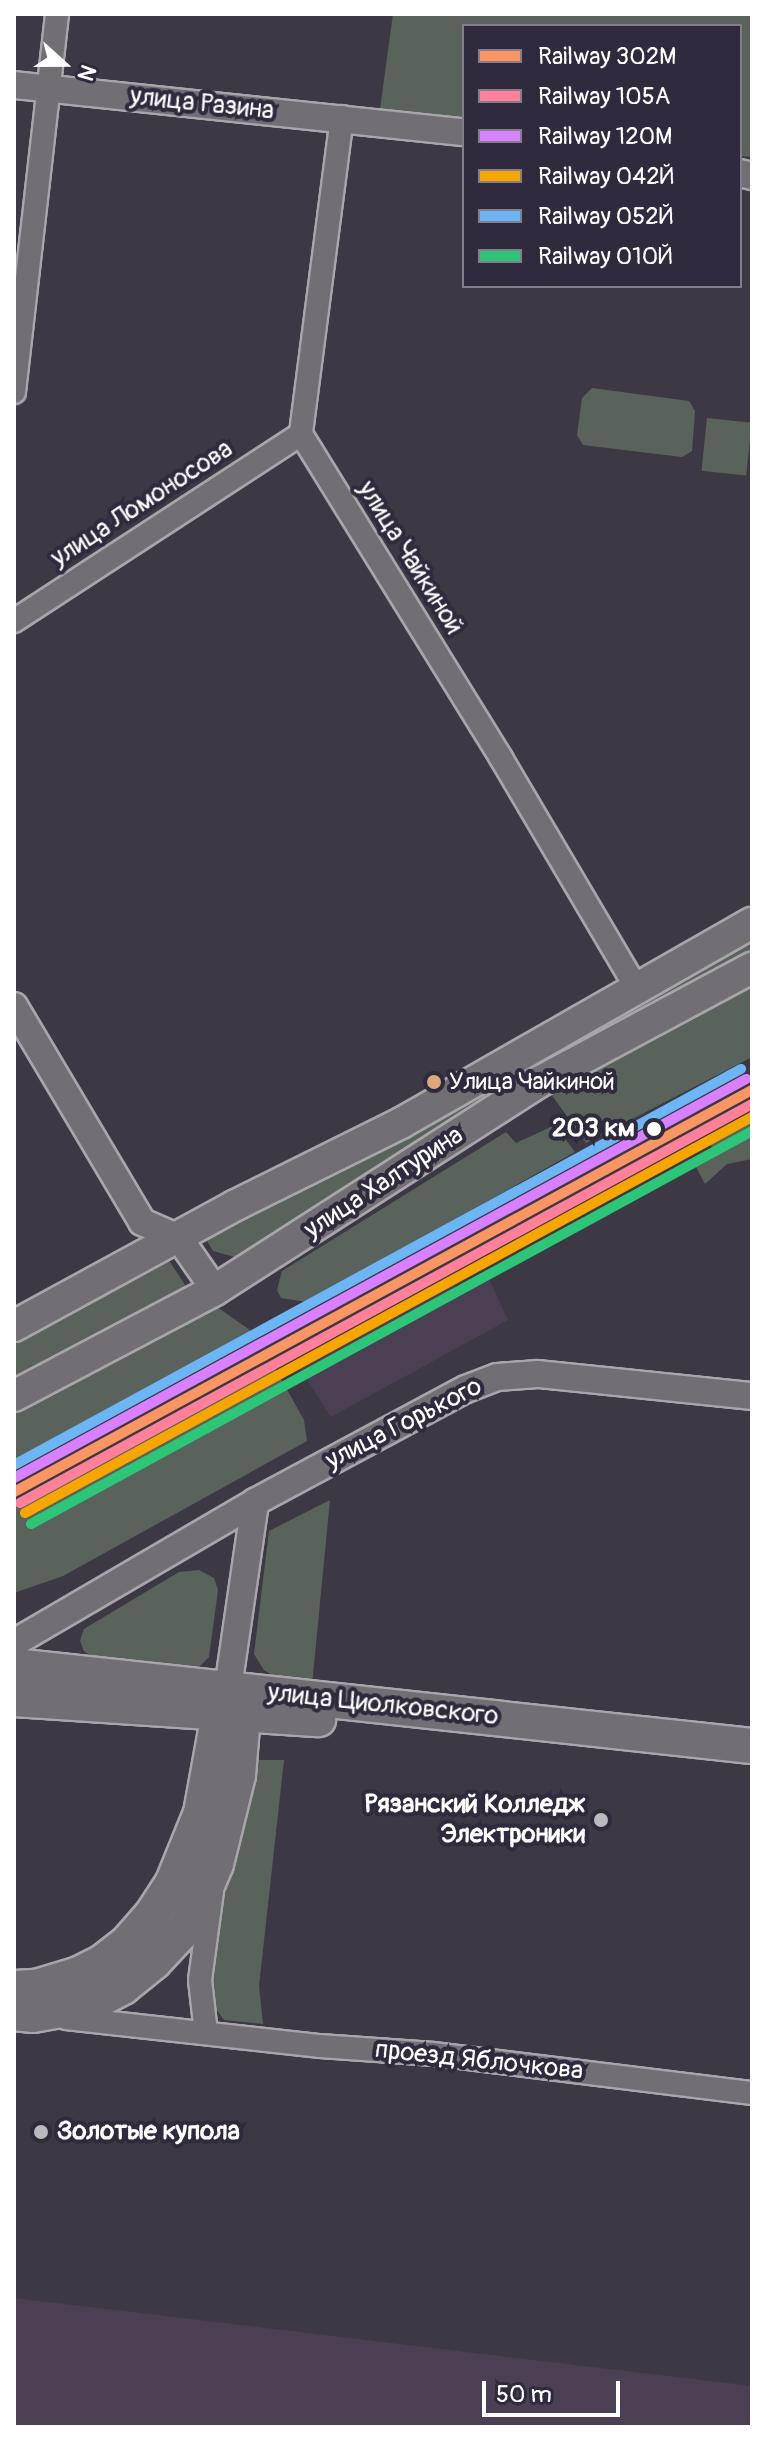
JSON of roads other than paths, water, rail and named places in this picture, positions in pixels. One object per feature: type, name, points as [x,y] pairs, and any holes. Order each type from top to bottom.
[{"type":"main road","name":"улица Халтурина","points":[[14,1326],[236,1205],[401,1123],[752,923]]},
{"type":"main road","name":"улица Халтурина","points":[[14,1396],[215,1290],[539,1082],[752,968]]},
{"type":"main road","name":"улица Циолковского","points":[[14,1666],[230,1706],[752,1767]]},
{"type":"main road","name":"улица Циолковского","points":[[14,1699],[230,1706],[752,1746]]},
{"type":"main road","points":[[20,2005],[88,2005],[123,1987],[154,1962],[180,1934],[199,1904],[216,1864],[238,1775],[230,1706]]},
{"type":"main road","points":[[20,2005],[36,1987],[79,1974],[104,1961],[128,1942],[153,1913],[178,1871],[201,1813],[230,1706]]},
{"type":"street","points":[[14,392],[57,14]]},
{"type":"street","name":"улица Разина","points":[[14,85],[462,132]]},
{"type":"street","points":[[301,434],[342,117]]},
{"type":"street","name":"улица Ломоносова","points":[[14,621],[301,434]]},
{"type":"street","name":"улица Чайкиной","points":[[301,434],[501,758],[636,987]]},
{"type":"street","points":[[14,1006],[142,1222],[179,1238],[215,1290]]},
{"type":"street","name":"улица Горького","points":[[14,1643],[255,1502],[466,1389],[497,1377],[538,1374],[752,1396]]},
{"type":"street","points":[[230,1706],[255,1502]]},
{"type":"street","points":[[14,1623],[60,1615]]},
{"type":"street","points":[[206,2033],[200,1980],[216,1864]]},
{"type":"street","name":"проезд Яблочкова","points":[[20,2005],[206,2033],[320,2046],[434,2054],[752,2093]]},
{"type":"rail line","name":"052Й","points":[[14,1465],[741,1069]]},
{"type":"rail line","name":"120М","points":[[14,1478],[746,1079]]},
{"type":"rail line","name":"302М","points":[[14,1492],[752,1090]]},
{"type":"rail line","name":"105А","points":[[20,1503],[752,1104]]},
{"type":"rail line","name":"042Й","points":[[25,1513],[752,1117]]},
{"type":"rail line","name":"010Й","points":[[31,1524],[752,1131]]},
{"type":"place","name":"Улица Чайкиной","points":[[434,1082]]},
{"type":"place","name":"203 км","points":[[654,1129]]},
{"type":"place","name":"Рязанский Колледж Электроники","points":[[601,1820]]},
{"type":"place","name":"Золотые купола","points":[[41,2132]]}]
